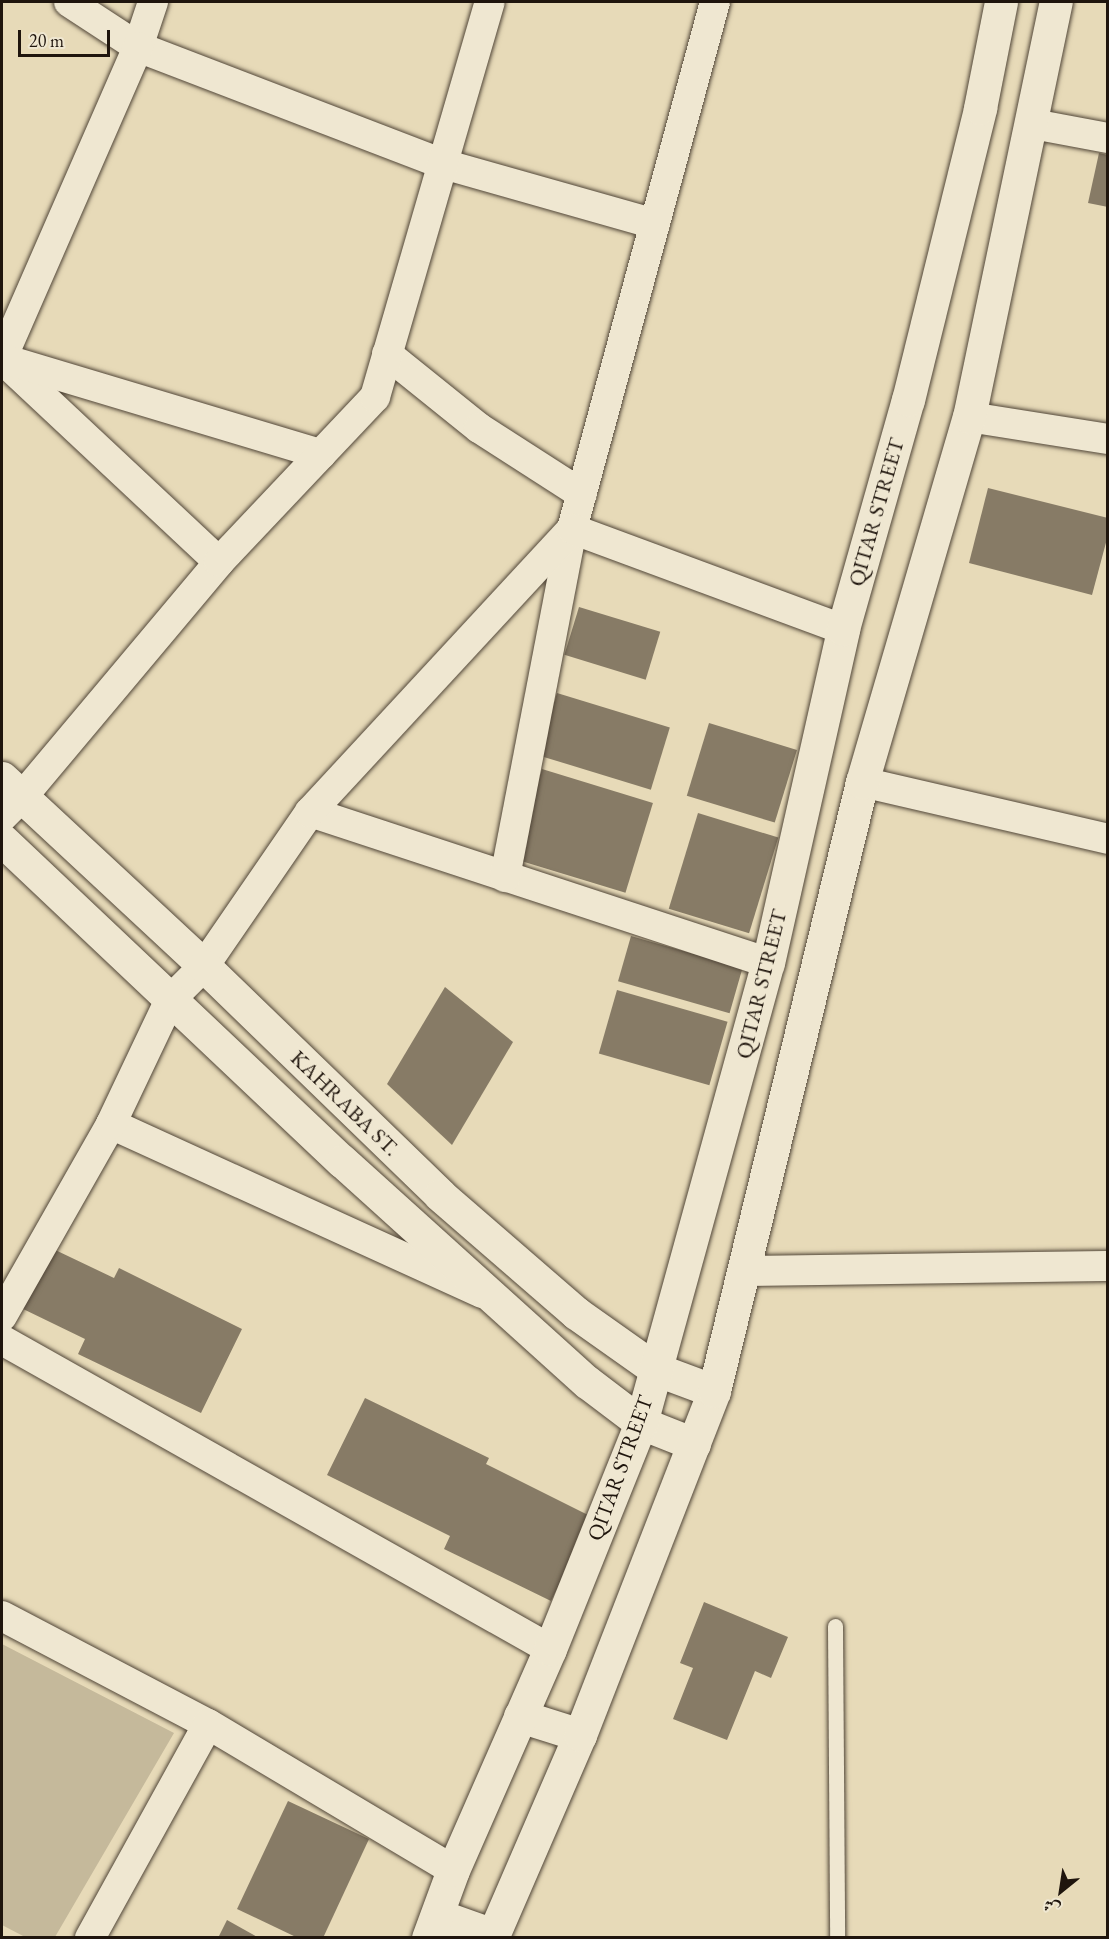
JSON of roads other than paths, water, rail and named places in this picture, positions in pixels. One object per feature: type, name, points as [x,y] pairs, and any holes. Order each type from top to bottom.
[{"type":"main road","name":"QITAR STREET","points":[[433,1926],[453,1870],[550,1649],[641,1423],[768,963],[843,629],[911,389],[981,108],[1001,2]]},
{"type":"main road","points":[[433,1926],[493,1936],[580,1735],[714,1391],[862,782],[969,417],[1033,124],[1056,2]]},
{"type":"main road","name":"KAHRABA ST.","points":[[8,797],[204,966],[440,1195],[576,1313],[655,1369],[714,1391]]},
{"type":"main road","name":"KAHRABA ST.","points":[[2,840],[170,1000],[490,1297],[587,1382],[641,1423],[694,1444]]},
{"type":"main road","points":[[520,1716],[580,1735]]},
{"type":"street","points":[[69,2],[138,47],[443,164],[655,224]]},
{"type":"street","points":[[2,358],[138,47],[153,2]]},
{"type":"street","points":[[8,797],[219,562],[375,397],[490,2]]},
{"type":"street","points":[[505,877],[572,530],[715,2]]},
{"type":"street","points":[[1033,124],[1107,138]]},
{"type":"street","points":[[387,354],[479,428],[582,494]]},
{"type":"street","points":[[2,358],[321,454]]},
{"type":"street","points":[[2,358],[219,562]]},
{"type":"street","points":[[969,417],[1107,440]]},
{"type":"street","points":[[572,530],[843,629]]},
{"type":"street","points":[[2,1316],[111,1124],[170,1000],[204,966],[310,812],[572,530]]},
{"type":"street","points":[[862,782],[1107,839]]},
{"type":"street","points":[[310,812],[768,963]]},
{"type":"street","points":[[111,1124],[490,1297]]},
{"type":"street","points":[[745,1271],[1107,1266]]},
{"type":"street","points":[[2,1340],[550,1649]]},
{"type":"street","points":[[2,1616],[208,1724],[453,1870]]},
{"type":"street","points":[[90,1938],[208,1724]]},
{"type":"lane","points":[[836,1626],[837,1938]]}]
